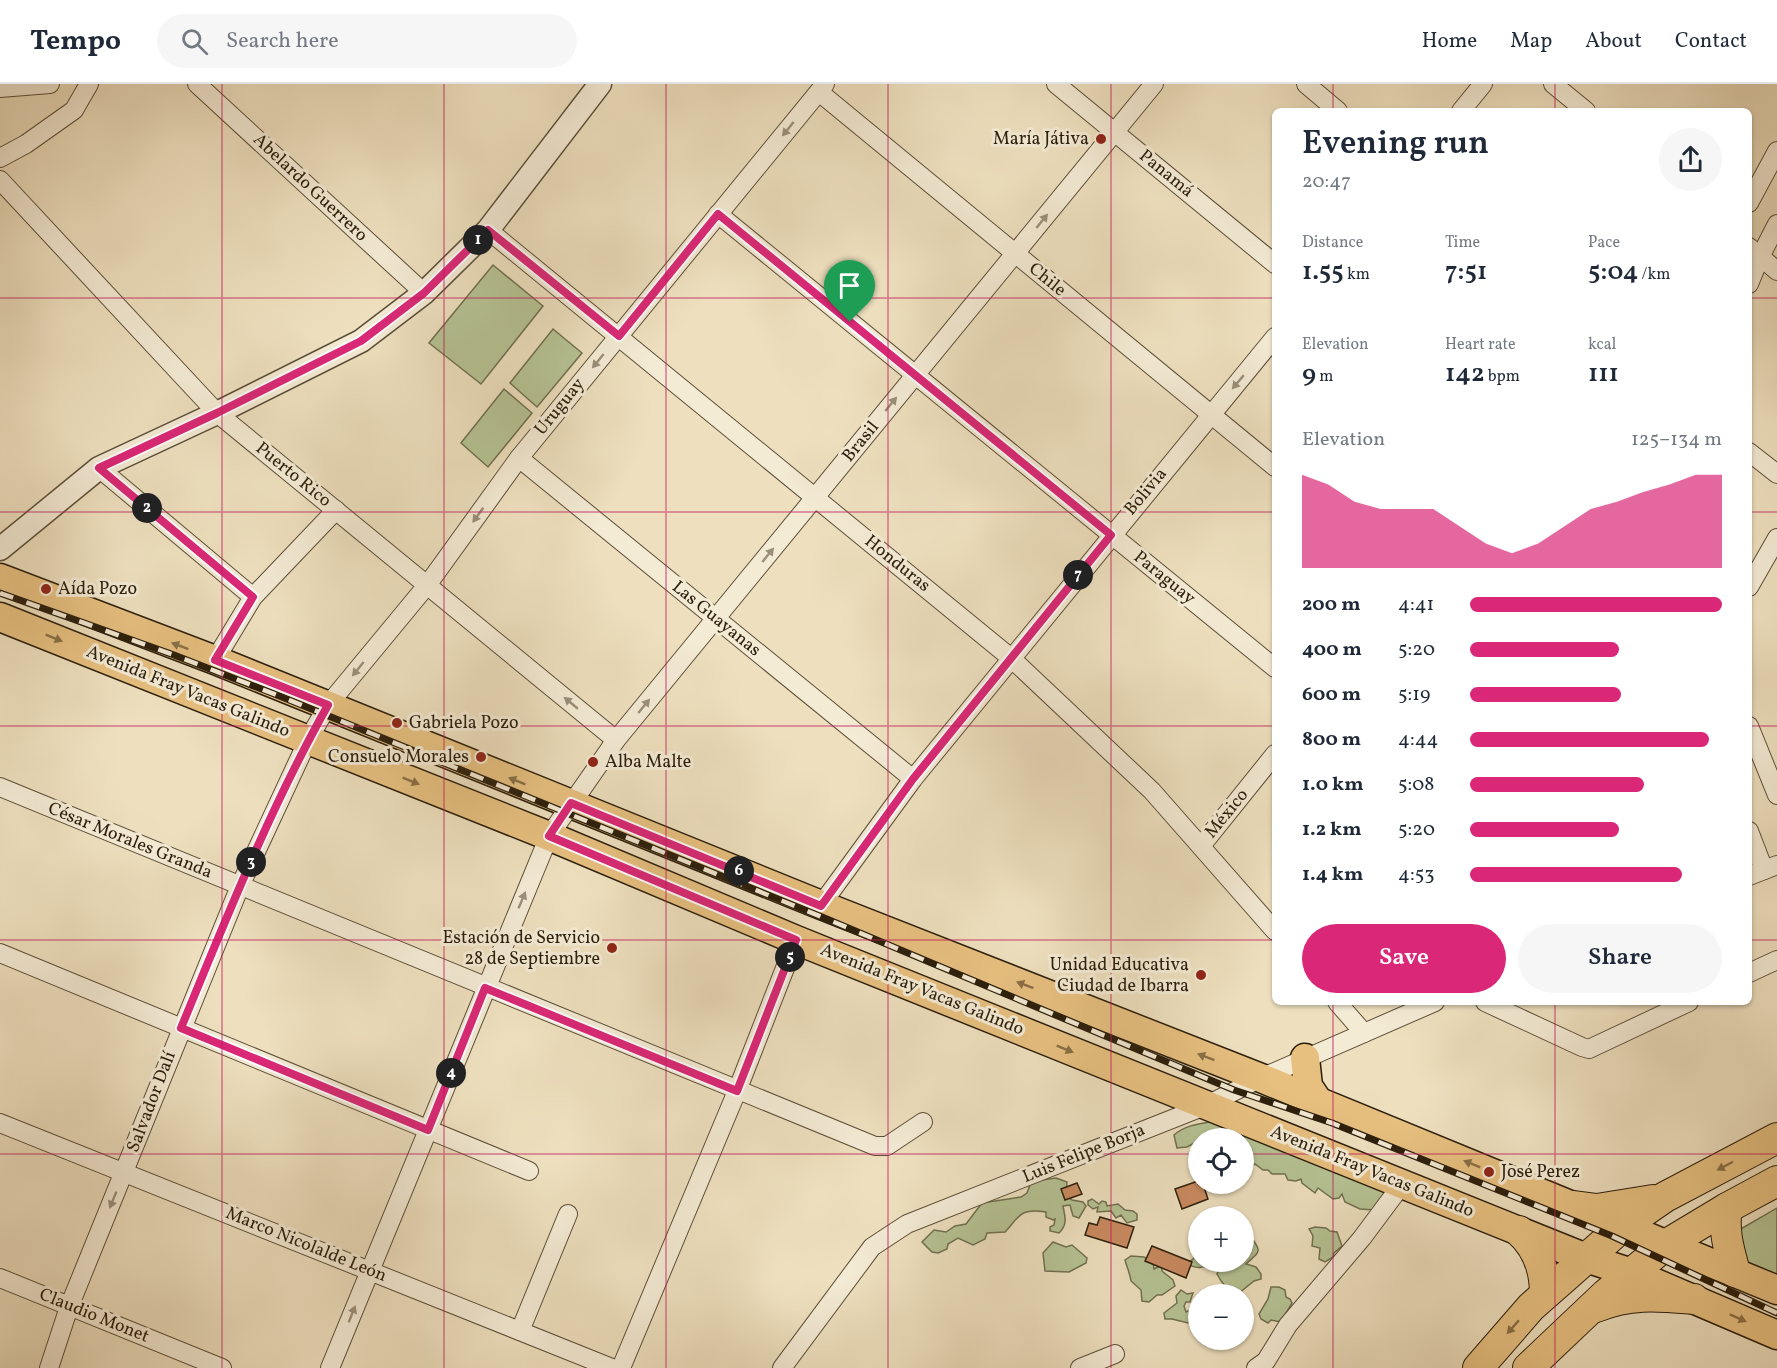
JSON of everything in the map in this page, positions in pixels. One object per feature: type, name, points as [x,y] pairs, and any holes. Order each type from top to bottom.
[{"type":"highway","points":[[1478,1368],[1531,1307],[1623,1226],[1665,1197],[1777,1138]]},
{"type":"highway","points":[[1528,1368],[1588,1311],[1667,1244],[1727,1208],[1777,1182]]},
{"type":"highway","points":[[1574,1206],[1597,1209],[1633,1205],[1665,1197]]},
{"type":"highway","points":[[1727,1208],[1726,1244],[1735,1272]]},
{"type":"highway","points":[[1519,1231],[1528,1239],[1540,1261],[1545,1278],[1545,1294]]},
{"type":"highway","points":[[1588,1311],[1622,1298],[1646,1296],[1694,1299]]},
{"type":"main road","name":"Avenida Fray Vacas Galindo","points":[[0,578],[215,660],[821,906],[1261,1078],[1777,1290]]},
{"type":"main road","name":"Avenida Fray Vacas Galindo","points":[[0,617],[549,836],[796,940],[1205,1106],[1403,1183],[1586,1258],[1632,1273],[1777,1335]]},
{"type":"main road","points":[[1305,1058],[1308,1086],[1318,1101]]},
{"type":"street","points":[[0,88],[50,84]]},
{"type":"street","points":[[0,158],[26,144],[74,110],[89,84]]},
{"type":"street","name":"Abelardo Guerrero","points":[[197,84],[424,293]]},
{"type":"street","points":[[0,549],[99,468],[217,413],[361,341],[424,293],[488,230],[600,84]]},
{"type":"street","name":"Panamá","points":[[1056,84],[1272,262]]},
{"type":"street","name":"Brasil","points":[[330,1368],[549,836],[616,740],[1154,84]]},
{"type":"street","points":[[1306,84],[1334,108]]},
{"type":"street","points":[[1463,108],[1483,84]]},
{"type":"street","points":[[1553,84],[1582,108]]},
{"type":"street","name":"Uruguay","points":[[308,740],[328,705],[428,584],[519,458],[822,88]]},
{"type":"street","name":"Chile","points":[[822,88],[1015,254],[1272,464]]},
{"type":"street","points":[[1752,197],[1777,151]]},
{"type":"street","name":"Puerto Rico","points":[[0,180],[217,413],[616,740]]},
{"type":"street","name":"Paraguay","points":[[718,214],[1272,666]]},
{"type":"street","points":[[1777,224],[1754,252],[1777,271]]},
{"type":"street","name":"Honduras","points":[[488,230],[1011,658],[1152,791],[1272,928]]},
{"type":"street","name":"Bolivia","points":[[821,906],[913,779],[1272,341]]},
{"type":"street","points":[[1752,454],[1777,474]]},
{"type":"street","name":"Las Guayanas","points":[[519,458],[913,779]]},
{"type":"street","points":[[99,468],[253,597]]},
{"type":"street","points":[[215,660],[253,597],[336,510]]},
{"type":"street","points":[[1752,582],[1777,538]]},
{"type":"street","points":[[1752,733],[1777,795]]},
{"type":"street","name":"Salvador Dalí","points":[[49,1368],[69,1307],[181,1028],[240,886],[308,740]]},
{"type":"street","name":"México","points":[[1201,846],[1272,758]]},
{"type":"street","name":"César Morales Granda","points":[[0,787],[485,988],[875,1146],[887,1146],[923,1122]]},
{"type":"street","points":[[1752,840],[1763,871]]},
{"type":"street","points":[[621,1368],[737,1091],[796,940]]},
{"type":"street","points":[[0,953],[529,1171]]},
{"type":"street","points":[[1752,972],[1777,960]]},
{"type":"street","points":[[1340,1005],[1364,1033]]},
{"type":"street","name":"Luis Felipe Borja","points":[[782,1368],[872,1246],[907,1224],[1205,1106],[1305,1058],[1429,1005]]},
{"type":"street","points":[[1491,1005],[1589,1049],[1683,1005]]},
{"type":"street","name":"Marco Nicolalde León","points":[[0,1123],[612,1368]]},
{"type":"street","points":[[1256,1368],[1266,1361],[1288,1325],[1362,1238],[1403,1183]]},
{"type":"street","points":[[520,1331],[568,1214]]},
{"type":"street","name":"Claudio Monet","points":[[0,1278],[222,1368]]},
{"type":"street","points":[[1080,1368],[1114,1354]]},
{"type":"green space","points":[[493,265],[543,306],[481,384],[429,343]]},
{"type":"green space","points":[[553,329],[582,353],[537,407],[510,383]]},
{"type":"green space","points":[[504,389],[532,413],[488,467],[461,443]]},
{"type":"green space","points":[[1210,1122],[1225,1128],[1188,1128],[1188,1146],[1177,1148],[1174,1135],[1186,1127]]},
{"type":"green space","points":[[1254,1139],[1390,1192],[1374,1210],[1360,1209],[1345,1202],[1342,1194],[1339,1198],[1333,1199],[1318,1188],[1315,1193],[1302,1183],[1301,1179],[1288,1180],[1285,1174],[1272,1174],[1255,1164]]},
{"type":"green space","points":[[1056,1178],[1067,1182],[1066,1195],[1072,1200],[1083,1202],[1086,1206],[1079,1218],[1073,1216],[1070,1205],[1063,1206],[1065,1223],[1059,1233],[1050,1231],[1055,1219],[1046,1217],[1046,1212],[1030,1211],[1021,1214],[1005,1232],[987,1233],[985,1239],[973,1245],[958,1238],[948,1244],[947,1249],[938,1253],[932,1252],[922,1242],[934,1230],[946,1232],[955,1226],[966,1224],[982,1203],[1021,1197],[1027,1193],[1034,1181]]},
{"type":"green space","points":[[1092,1199],[1099,1204],[1102,1201],[1106,1202],[1107,1206],[1118,1204],[1125,1210],[1133,1211],[1137,1214],[1137,1220],[1127,1223],[1121,1215],[1116,1218],[1111,1211],[1097,1212],[1098,1207],[1093,1209],[1088,1205],[1088,1201]]},
{"type":"green space","points":[[1777,1208],[1777,1277],[1743,1262],[1739,1230]]},
{"type":"green space","points":[[1315,1227],[1337,1232],[1342,1246],[1333,1257],[1325,1262],[1319,1259],[1320,1248],[1312,1246],[1313,1236],[1309,1229]]},
{"type":"green space","points":[[1053,1242],[1066,1247],[1072,1245],[1087,1258],[1086,1263],[1069,1272],[1045,1271],[1043,1253]]},
{"type":"green space","points":[[1254,1242],[1258,1248],[1254,1256]]},
{"type":"green space","points":[[1131,1256],[1144,1257],[1153,1262],[1154,1269],[1162,1265],[1162,1271],[1173,1280],[1175,1286],[1149,1302],[1142,1301],[1141,1290],[1131,1281],[1125,1260]]},
{"type":"green space","points":[[1254,1266],[1261,1274],[1261,1279],[1250,1284],[1223,1284],[1218,1272],[1254,1272]]},
{"type":"green space","points":[[1271,1287],[1285,1290],[1286,1297],[1292,1303],[1281,1322],[1271,1320],[1268,1323],[1261,1319],[1259,1314],[1268,1299]]},
{"type":"green space","points":[[1181,1290],[1188,1294],[1188,1302],[1184,1306],[1186,1312],[1188,1311],[1188,1323],[1165,1319],[1164,1313],[1177,1303],[1176,1296]]},
{"type":"building","points":[[1077,1183],[1082,1194],[1065,1200],[1061,1189]]},
{"type":"building","points":[[1188,1184],[1188,1194],[1206,1194],[1208,1199],[1182,1209],[1175,1189]]},
{"type":"building","points":[[1100,1217],[1134,1227],[1127,1248],[1085,1235],[1089,1223],[1097,1225]]},
{"type":"building","points":[[1152,1246],[1188,1260],[1188,1272],[1186,1278],[1145,1261]]},
{"type":"railway","points":[[0,593],[174,655],[282,697],[822,917],[1234,1090],[1332,1123],[1612,1236],[1777,1313]]},
{"type":"place","name":"María Játiva","points":[[1101,139]]},
{"type":"place","name":"Aída Pozo","points":[[46,589]]},
{"type":"place","name":"Gabriela Pozo","points":[[397,723]]},
{"type":"place","name":"Consuelo Morales","points":[[481,757]]},
{"type":"place","name":"Alba Malte","points":[[593,762]]},
{"type":"place","name":"Estación de Servicio 28 de Septiembre","points":[[612,948]]},
{"type":"place","name":"Unidad Educativa Ciudad de Ibarra","points":[[1201,975]]},
{"type":"place","name":"José Perez","points":[[1489,1172]]},
{"type":"route","points":[[718,214],[850,322],[1111,535],[913,779],[821,906],[571,803],[549,836],[796,940],[737,1091],[485,988],[428,1130],[181,1028],[240,886],[308,740],[328,705],[215,660],[253,597],[99,468],[217,413],[361,341],[424,293],[488,230],[619,336],[718,214]]}]
